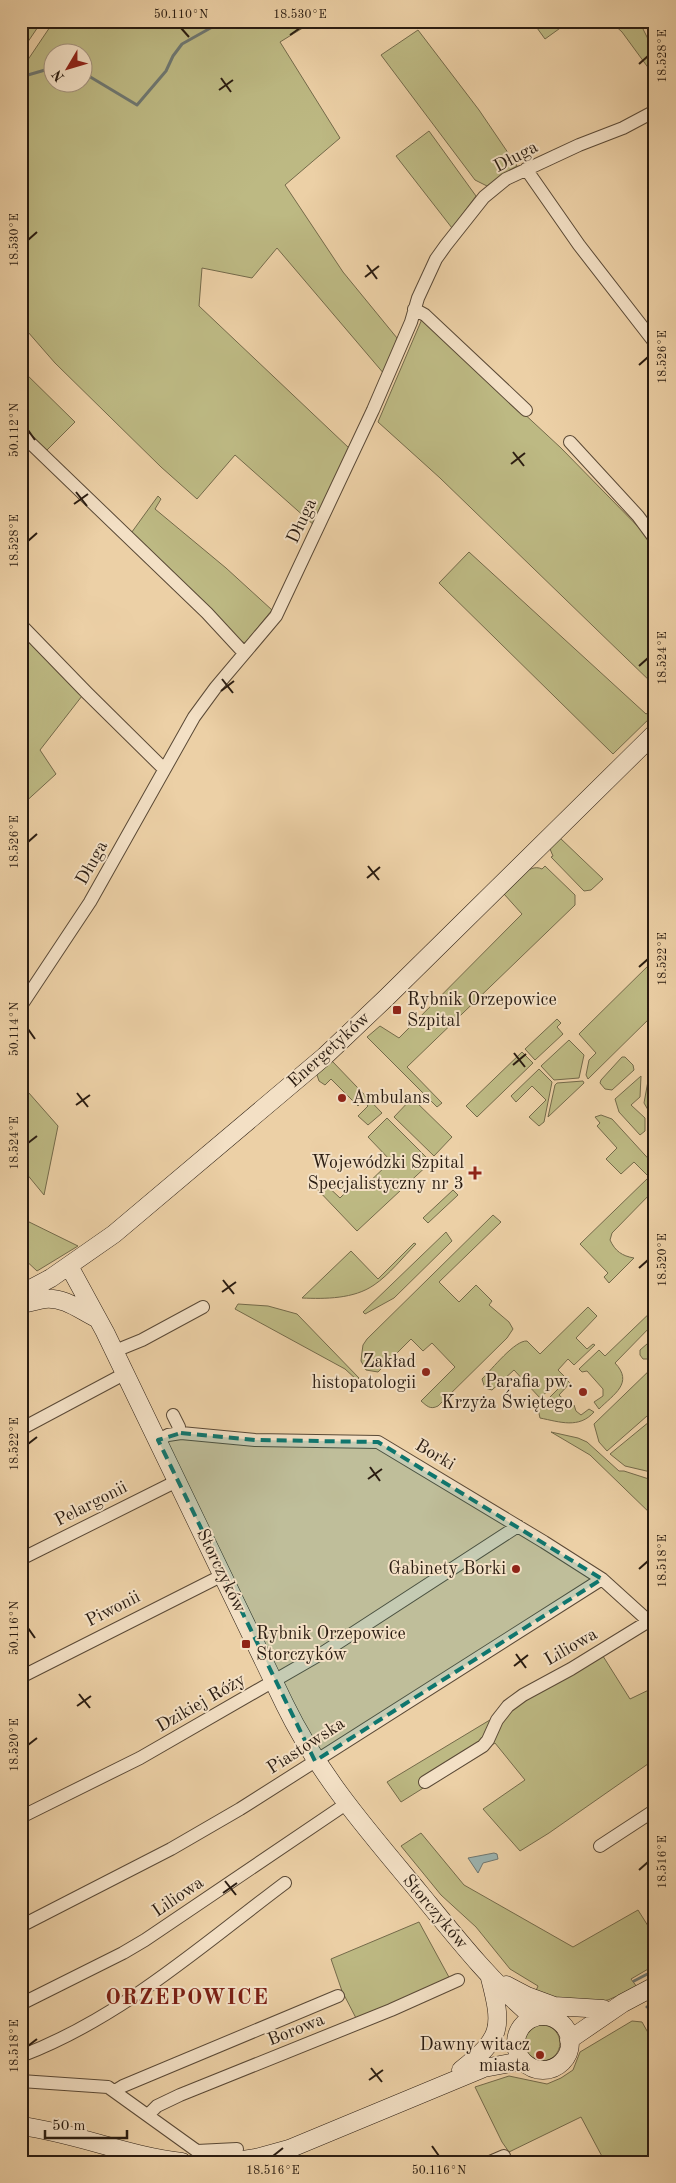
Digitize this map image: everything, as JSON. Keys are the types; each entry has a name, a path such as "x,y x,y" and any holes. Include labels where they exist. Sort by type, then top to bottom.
{"street":[{"name":"Długa","path":"21,1006 90,902 194,717 244,653 276,616 369,419 436,259 465,220 492,190 526,169 623,128 655,111"},
{"path":"526,169 584,252 655,343"},
{"path":"414,309 425,314 526,410"},
{"path":"21,434 207,613 244,653"},
{"path":"570,442 638,516 655,538"},
{"path":"21,625 86,693 164,769"},
{"name":"Energetyków","path":"21,1294 43,1284 122,1227 328,1053 655,733"},
{"name":"Storczyków","path":"69,1266 126,1373 273,1681 315,1761 346,1804 490,1978 523,2030"},
{"path":"21,1304 45,1299 58,1300 71,1304 98,1319"},
{"path":"115,1351 142,1340 203,1307"},
{"path":"21,1429 126,1373"},
{"path":"173,1414 179,1427 177,1433"},
{"name":"Borki","path":"158,1440 177,1433 255,1440 378,1442 518,1526 602,1580 652,1624"},
{"name":"Pelargonii","path":"21,1558 177,1481"},
{"name":"Dzikiej Róży","path":"21,1817 140,1758 273,1681 370,1623 518,1526"},
{"name":"Piwonii","path":"21,1677 222,1575"},
{"name":"Piastowska","path":"21,1926 171,1849 240,1809 602,1580"},
{"name":"Liliowa","path":"425,1782 483,1746 488,1740 497,1720 508,1706 652,1624"},
{"name":"Liliowa","path":"21,2004 145,1940 346,1804"},
{"path":"600,1846 655,1810"},
{"path":"21,2056 50,2044 126,2002 199,1950 285,1883"},
{"path":"490,1978 527,1996 554,2006 603,2009"},
{"path":"439,2088 481,2055 492,2039 497,2026 498,2009 490,1978"},
{"name":"Borowa","path":"148,2115 157,2106 180,2095 392,2010 458,1980"},
{"path":"569,2040 623,2003 655,1986"},
{"name":"Borowa","path":"115,2091 338,1996"},
{"path":"561,2024 623,2003"},
{"path":"484,2068 523,2030 549,2017 561,2024 567,2031 569,2040 566,2056 556,2067 540,2070 530,2068 518,2055 523,2030"},
{"path":"21,2082 100,2085 115,2091 197,2151 256,2158 291,2156 484,2068 522,2061"},
{"path":"21,2126 59,2132 144,2156 182,2162"},
{"path":"490,2162 504,2156"}],"highlighted area":[{"path":"181,1433 255,1440 378,1442 602,1579 315,1761 158,1440"}],"shaded area":[{"path":"30,21 42,21 21,52 21,34"},
{"path":"54,21 303,21 306,26 280,42 340,138 285,185 343,272 397,338 385,375 277,248 252,278 202,268 199,306 349,448 315,526 235,455 197,499 161,467 55,363 21,324 21,70"},
{"path":"532,21 570,21 545,39"},
{"path":"610,21 639,21 655,53 655,77 622,32"},
{"path":"418,30 479,110 517,166 487,186 475,180 381,55"},
{"path":"429,131 476,196 452,228 396,156"},
{"path":"422,319 561,448 655,544 655,686 440,478 378,422"},
{"path":"21,369 75,422 45,452 21,430"},
{"path":"158,496 161,499 155,509 226,568 272,610 245,643 240,641 129,536"},
{"path":"469,552 646,714 655,708 655,713 613,754 439,583"},
{"path":"21,631 82,696 40,750 56,774 21,806 21,779 24,776 21,771"},
{"path":"559,837 603,879 591,890 584,891 551,857 553,856 550,849"},
{"path":"545,866 575,895 575,905 407,1067 442,1103 437,1107 367,1037 380,1026 399,1038 522,914 504,894 526,871 537,868 542,869"},
{"path":"655,959 655,1013 588,1079 586,1075 589,1060 596,1053 579,1034"},
{"path":"557,1019 561,1023 557,1027 563,1034 535,1060 525,1049"},
{"path":"569,1040 584,1055 579,1078 554,1080 541,1066"},
{"path":"522,1052 533,1063 477,1117 466,1106"},
{"path":"622,1057 625,1057 633,1065 634,1070 612,1090 605,1089 600,1083 601,1080"},
{"path":"332,1061 382,1113 368,1125 358,1116 368,1106 363,1101 358,1106 331,1079 325,1085 319,1081 317,1075"},
{"path":"539,1069 552,1082 544,1122 539,1126 529,1117 546,1100 532,1086 516,1102 511,1096"},
{"path":"641,1076 640,1097 631,1105 645,1118 645,1131 640,1135 619,1112 615,1099"},
{"path":"583,1081 584,1083 548,1117 555,1085 557,1083"},
{"path":"648,1081 655,1089 655,1122 644,1103"},
{"path":"21,1084 58,1126 44,1195 21,1167"},
{"path":"412,1098 452,1137 434,1156 394,1117"},
{"path":"601,1115 612,1119 655,1166 655,1189 612,1233 610,1240 614,1247 622,1254 634,1258 609,1283 604,1277 608,1273 580,1244 649,1177 634,1162 621,1174 606,1159 617,1148 597,1126 600,1123 595,1117"},
{"path":"387,1118 431,1162 357,1231 316,1188 323,1182 340,1198 354,1184 361,1190 391,1161 368,1137"},
{"path":"655,1122 655,1150 648,1144"},
{"path":"453,1190 458,1195 428,1223 423,1218"},
{"path":"493,1215 501,1222 439,1282 459,1302 476,1285 492,1301 489,1305 509,1322 513,1329 507,1338 438,1406 429,1407 421,1401 455,1367 432,1343 423,1351 411,1339 378,1372 366,1370 361,1361 363,1345"},
{"path":"21,1218 78,1246 37,1271 21,1256"},
{"path":"446,1232 452,1241 394,1298 365,1314 363,1312"},
{"path":"414,1243 416,1244 380,1281 366,1290 348,1296 302,1298 351,1251 378,1279"},
{"path":"238,1304 268,1306 297,1314 359,1378 357,1380 345,1369 235,1309"},
{"path":"588,1307 597,1316 576,1338 587,1349 593,1344 595,1345 574,1365 568,1359 558,1370 564,1376 540,1398 514,1370 492,1390 485,1388 482,1379 516,1345 527,1341 540,1354"},
{"path":"655,1308 655,1322 615,1363 623,1377 620,1388 599,1409 594,1402 603,1396 603,1389 587,1371 582,1372 579,1369 599,1350 605,1356"},
{"path":"655,1337 655,1354 650,1359 643,1359 640,1355 640,1350"},
{"path":"655,1365 655,1409 607,1451 599,1442 594,1424"},
{"path":"567,1380 570,1383 559,1395 571,1406 574,1405 576,1411 581,1415 589,1409 594,1412 582,1421 569,1423 540,1418 538,1409"},
{"path":"655,1417 655,1473 625,1466 610,1454"},
{"path":"551,1432 587,1442 619,1471 655,1481 655,1518 590,1455"},
{"path":"601,1653 630,1699 655,1687 655,1759 520,1851 483,1809 525,1780 495,1743 401,1802 387,1782"},
{"path":"421,1833 464,1885 573,1947 638,1910 655,1937 655,1965 631,1979 637,1987 608,2000 584,2003 535,1993 538,1986 510,1969 476,1927 441,1895 401,1846"},
{"path":"419,1922 450,1979 357,2020 342,1991 331,1959"},
{"path":"632,2021 642,2022 655,2045 655,2162 605,2162 581,2117 509,2152 502,2142 475,2087 509,2076 547,2084 573,2070 580,2052"},
{"path":"542,2025 549,2026 555,2030 559,2036 559,2050 555,2056 549,2060 542,2061 535,2060 529,2056 525,2050 524,2043 525,2036 529,2030 535,2026"}],"water":[{"path":"497,1854 498,1859 483,1863 478,1873 468,1858"}],"waterway":[{"path":"92,78 137,105 166,71 173,56 182,44 223,21"},
{"path":"21,77 42,71"},
{"path":"634,1981 655,1970"},
{"path":"647,2007 655,2002"}],"place":[{"name":"Rybnik Orzepowice Szpital","path":"397,1010"},
{"name":"Ambulans","path":"342,1098"},
{"name":"Wojewódzki Szpital Specjalistyczny nr 3","path":"475,1173"},
{"name":"Zakład histopatologii","path":"426,1372"},
{"name":"Parafia pw. Krzyża Świętego","path":"583,1392"},
{"name":"Gabinety Borki","path":"516,1569"},
{"name":"Rybnik Orzepowice Storczyków","path":"246,1644"},
{"name":"Dawny witacz miasta","path":"540,2055"}],"district":[{"name":"ORZEPOWICE","path":"187,1998"}]}
